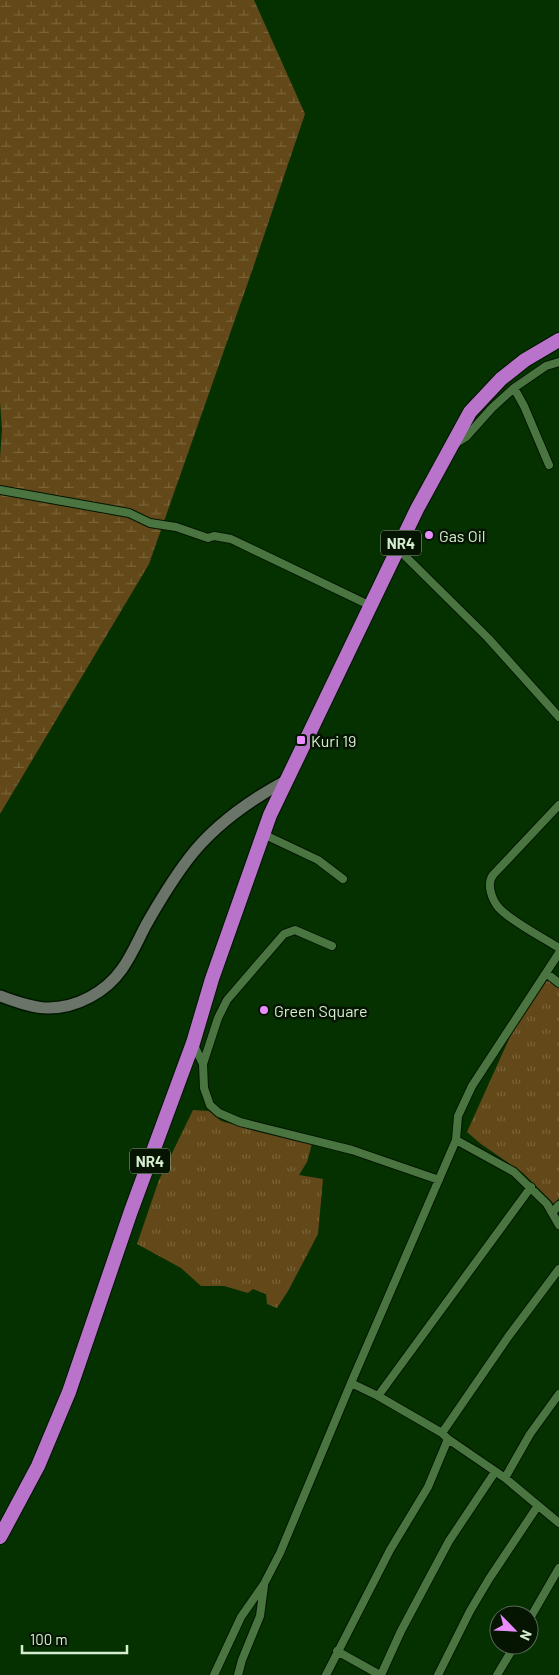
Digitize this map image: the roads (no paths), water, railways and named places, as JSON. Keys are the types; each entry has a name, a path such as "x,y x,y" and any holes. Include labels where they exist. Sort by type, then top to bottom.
{"highway":[{"name":"NR4","path":"0,1537 38,1466 69,1392 130,1211 194,1044 212,979 263,834 286,780 398,548 470,412 500,379 525,360 559,340"}],"main road":[{"path":"0,996 31,1006 46,1008 62,1007 79,1002 99,992 122,969 163,896 201,844 213,831 258,795 286,780"}],"street":[{"path":"450,447 466,436 514,388 546,366 559,362"},
{"path":"514,388 524,406 548,465"},
{"path":"0,490 128,513 150,523 176,527 208,538 214,536 231,539 370,606"},
{"path":"398,548 488,638 559,717"},
{"path":"559,805 493,875 489,884 498,907 559,948"},
{"path":"263,834 318,860 343,879"},
{"path":"332,946 295,930 284,934 227,1000 218,1018 203,1064 204,1088 210,1105 229,1119 352,1150 439,1180"},
{"path":"214,1675 241,1617 264,1584 280,1553 456,1140 458,1116 472,1086 559,953"},
{"path":"546,973 559,983"},
{"path":"194,1044 203,1064"},
{"path":"456,1140 514,1172 546,1204 559,1225"},
{"path":"378,1396 531,1187"},
{"path":"552,1213 559,1205"},
{"path":"326,1675 390,1550 428,1487 445,1436 508,1337 559,1269"},
{"path":"351,1383 378,1396 445,1436 505,1478 559,1523"},
{"path":"505,1478 530,1434 559,1394"},
{"path":"338,1650 380,1675 449,1541 495,1472"},
{"path":"438,1675 470,1611 489,1579 538,1507"},
{"path":"538,1605 559,1568"},
{"path":"238,1675 260,1616 264,1584"},
{"path":"497,1675 509,1655"}],"place":[{"name":"Gas Oil","path":"429,535"},
{"name":"Kuri 19","path":"301,740"},
{"name":"Green Square","path":"264,1010"}]}
